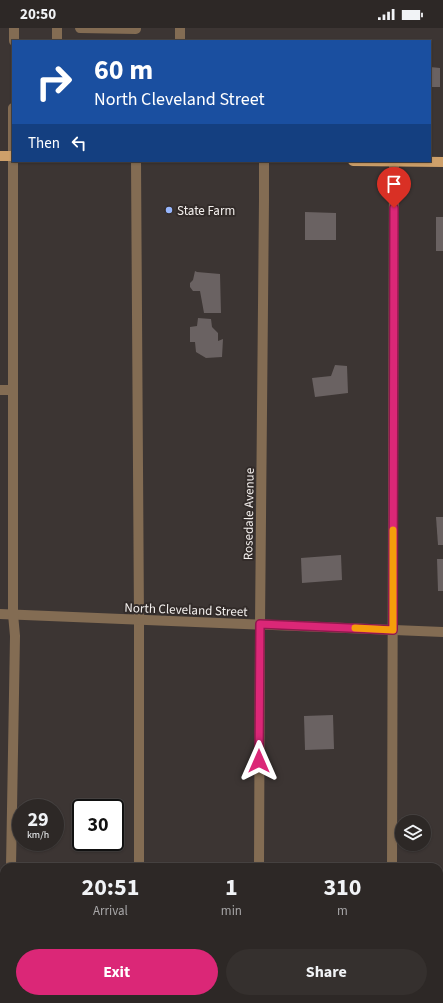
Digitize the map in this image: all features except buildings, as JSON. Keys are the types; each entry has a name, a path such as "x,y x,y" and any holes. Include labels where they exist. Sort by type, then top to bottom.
{"main road":[{"path":"0,156 12,156"},
{"path":"394,162 443,162"}],"street":[{"path":"14,28 14,40"},
{"path":"56,28 56,40"},
{"path":"80,28 136,29"},
{"path":"180,28 180,40"},
{"path":"11,863 15,636 13,614 13,162"},
{"path":"136,162 139,863"},
{"name":"Rosedale Avenue","path":"259,863 264,162"},
{"path":"392,863 394,162"},
{"path":"0,390 13,390"},
{"name":"North Cleveland Street","path":"0,614 443,632"}],"slow traffic":[{"path":"355,628 393,630 393,530"}],"place":[{"name":"State Farm","path":"169,210"}],"route":[{"path":"259,761 260,624 393,630 394,208"}]}
